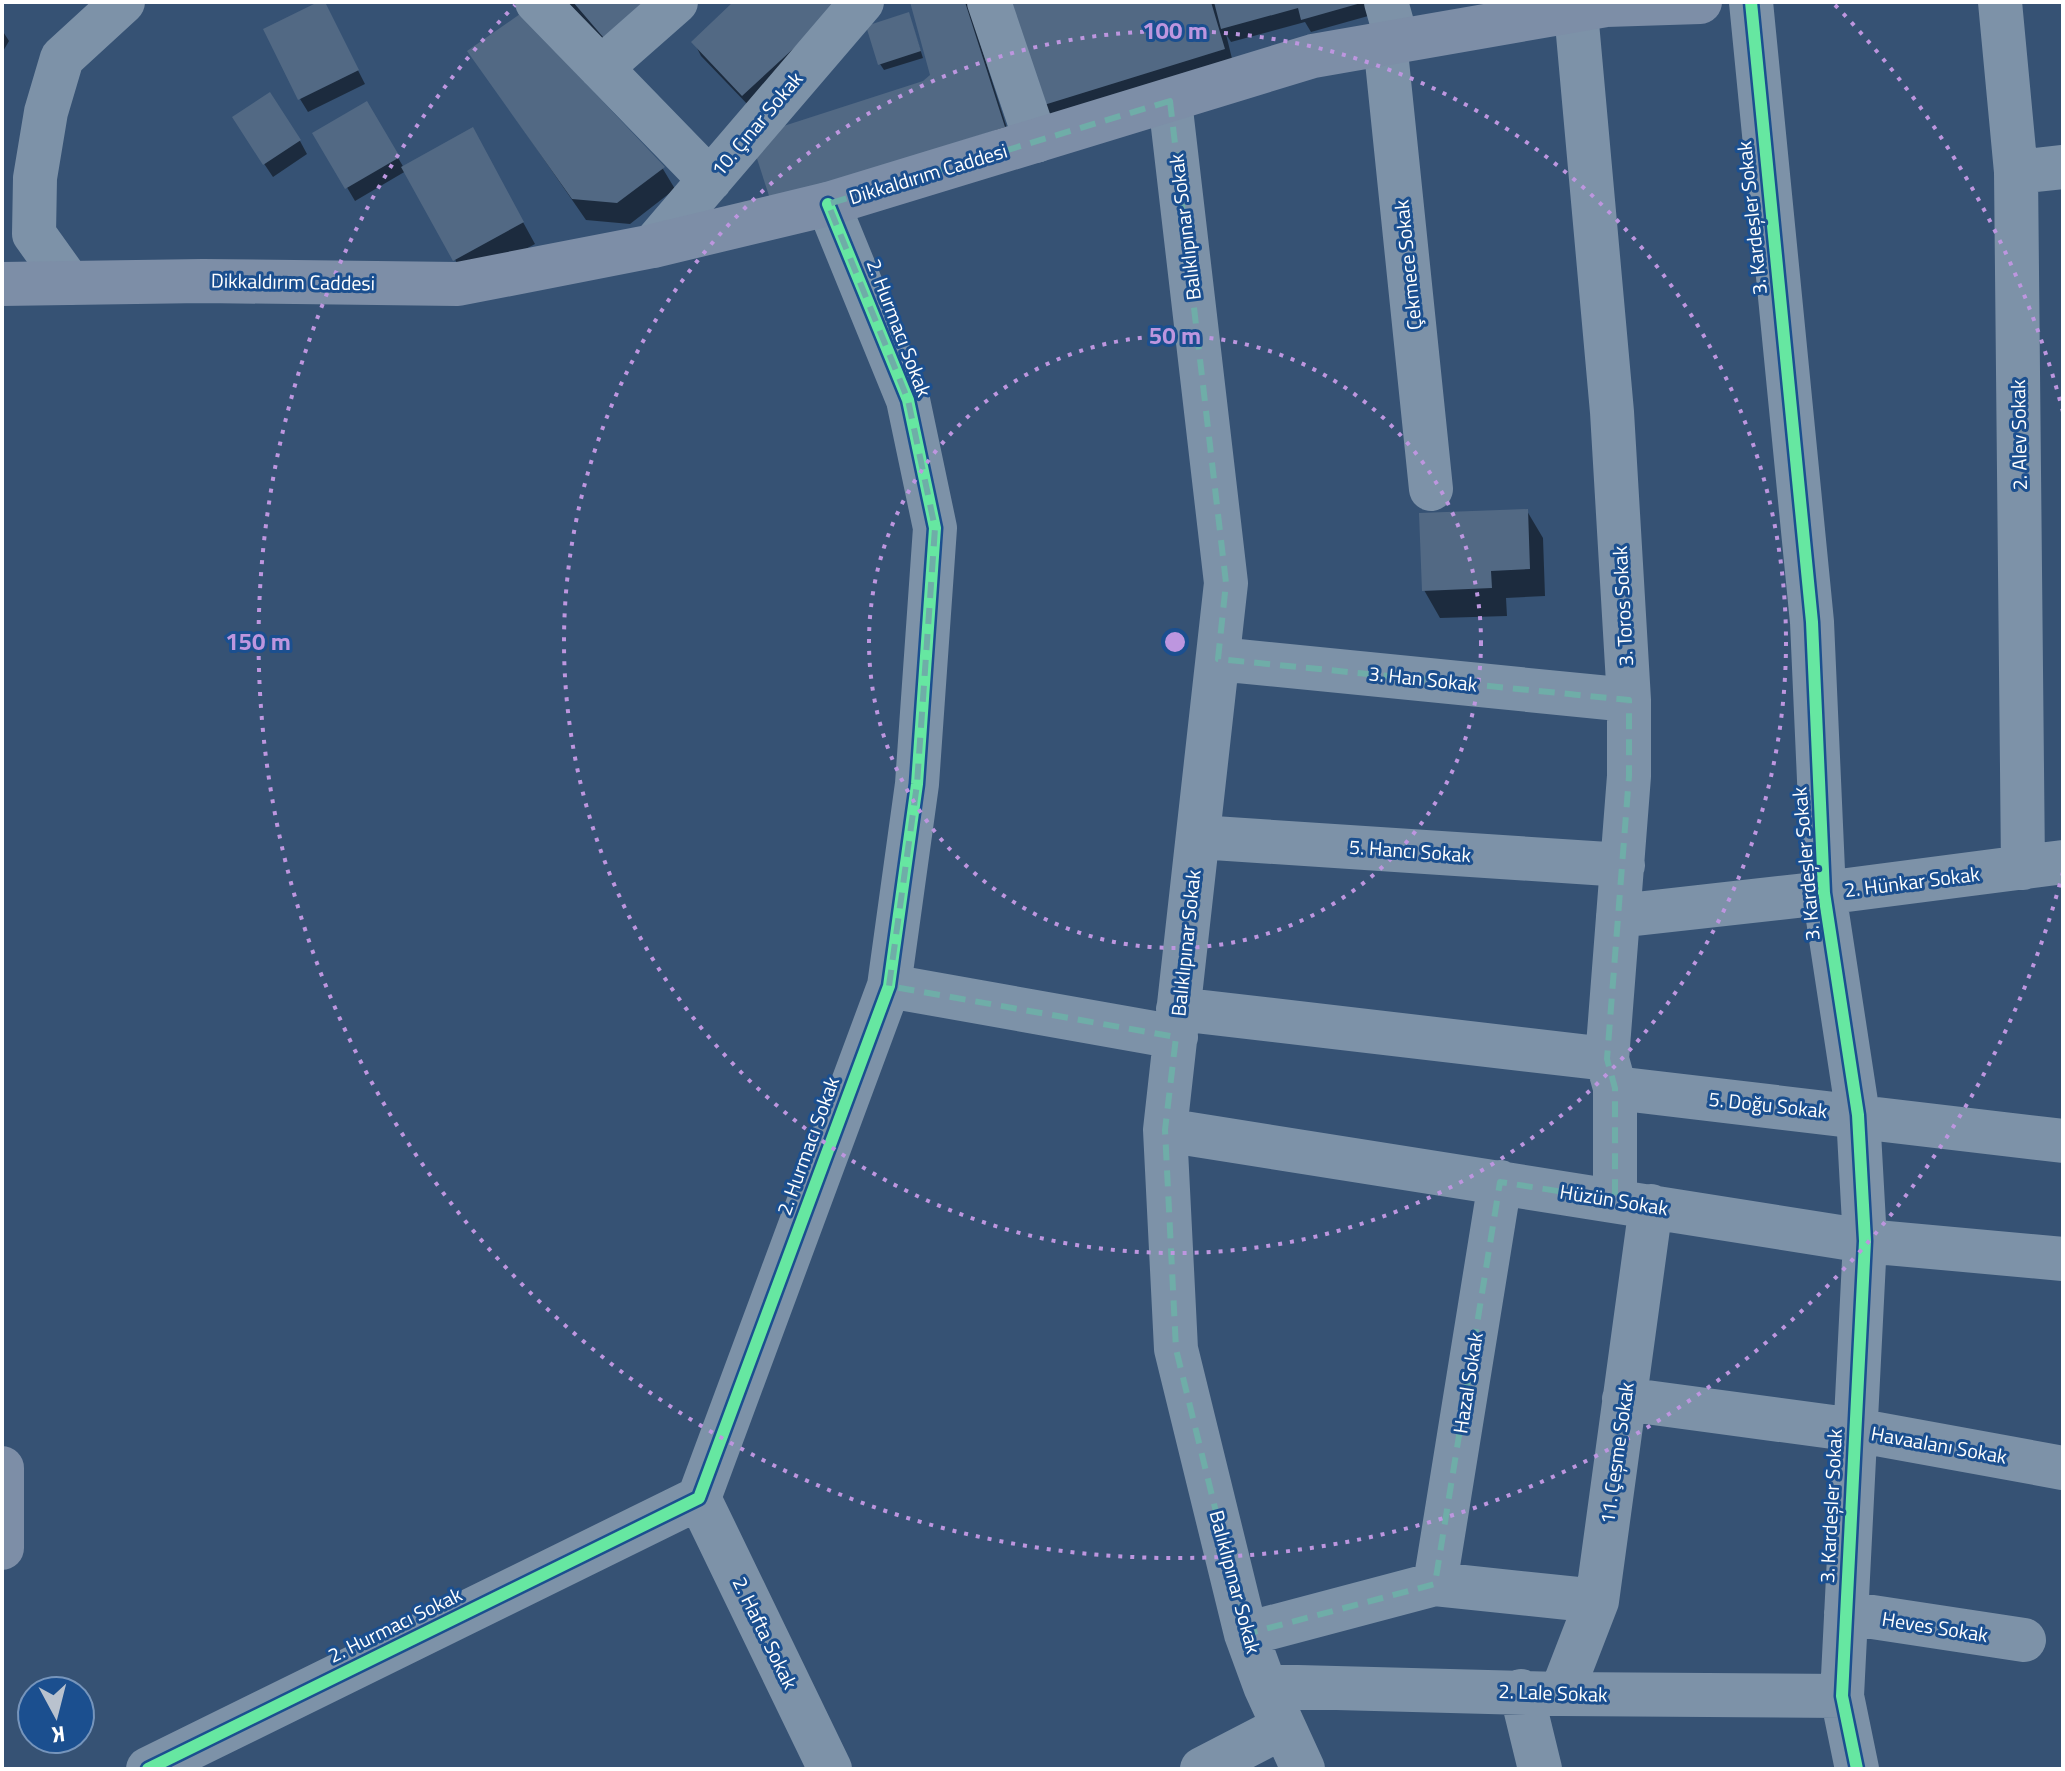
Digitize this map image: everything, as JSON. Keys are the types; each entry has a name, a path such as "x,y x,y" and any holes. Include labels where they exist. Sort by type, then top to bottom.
{"main road":[{"name":"Dikkaldırım Caddesi","path":"2,284 203,281 458,284 653,246 828,204 1170,101 1313,56 1389,28 1596,6 1700,2"},
{"path":"2,1468 2,1548"}],"street":[{"path":"69,283 34,234 35,178 46,112 62,58 123,2"},
{"path":"537,2 710,180"},
{"path":"601,68 676,2"},
{"name":"10. Çınar Sokak","path":"653,246 862,2"},
{"path":"989,2 1036,141"},
{"name":"3. Kardeşler Sokak","path":"1751,2 1812,622 1824,893 1858,1115 1865,1241 1842,1696 1857,1769"},
{"name":"2. Alev Sokak","path":"2000,2 2016,172 2043,865"},
{"name":"3. Toros Sokak","path":"1596,6 1612,412 1629,700 1629,776 1618,916 1611,1073 1633,1203"},
{"name":"Çekmece Sokak","path":"1389,28 1431,489"},
{"name":"Balıklıpınar Sokak","path":"1170,101 1226,583 1165,1130 1176,1349 1246,1634 1265,1686 1303,1769"},
{"path":"2016,172 2063,167"},
{"name":"2. Hurmacı Sokak","path":"173,1764 699,1498 889,986 917,784 935,528 908,400 828,204"},
{"name":"3. Han Sokak","path":"1218,659 1629,700"},
{"name":"5. Hancı Sokak","path":"1198,837 1623,865"},
{"name":"2. Hünkar Sokak","path":"1618,916 2043,865"},
{"name":"5. Doğu Sokak","path":"889,986 1611,1073 1858,1115 2063,1141"},
{"name":"Hüzün Sokak","path":"1165,1130 1865,1241 2063,1259"},
{"name":"Hazal Sokak","path":"1435,1584 1500,1182"},
{"name":"11. Çeşme Sokak","path":"1541,1693 1597,1601 1624,1399 1633,1203"},
{"name":"Havaalanı Sokak","path":"1624,1399 1855,1430 2063,1468"},
{"name":"2. Hafta Sokak","path":"699,1498 830,1769"},
{"path":"1246,1634 1435,1584 1597,1601"},
{"name":"Heves Sokak","path":"1846,1613 2024,1640"},
{"name":"2. Lale Sokak","path":"1265,1686 1842,1696"},
{"path":"1540,1769 1541,1693"},
{"path":"1202,1769 1283,1727"}],"highlighted area":[{"path":"1170,101 1226,583 1218,659 1629,700 1629,776 1607,1059 1615,1088 1615,1200 1500,1182 1435,1584 1246,1634 1176,1349 1165,1130 1176,1037 889,986 917,784 935,528 908,400 828,204"}],"building":[{"path":"318,2 325,2 359,70 298,100 263,29"},
{"path":"573,2 658,2 609,44"},
{"path":"733,2 844,2 742,96 691,42"},
{"path":"910,2 965,2 1005,127 771,202 750,137 923,81 930,75"},
{"path":"999,2 1211,2 1225,49 1031,109"},
{"path":"1214,2 1361,3 1301,20 1298,8 1221,29"},
{"path":"909,12 921,51 878,65 866,26"},
{"path":"520,14 665,167 617,203 572,199 467,51"},
{"path":"270,92 301,140 263,165 232,117"},
{"path":"367,101 400,157 345,189 312,133"},
{"path":"473,127 524,222 453,261 401,167"},
{"path":"1528,509 1530,569 1491,571 1492,588 1422,591 1419,513"}],"cycle path":[{"path":"1751,2 1812,622 1824,893 1858,1115 1865,1241 1842,1696 1857,1769"},
{"path":"148,1769 699,1498 889,986 917,784 935,528 908,400 828,204"}]}
